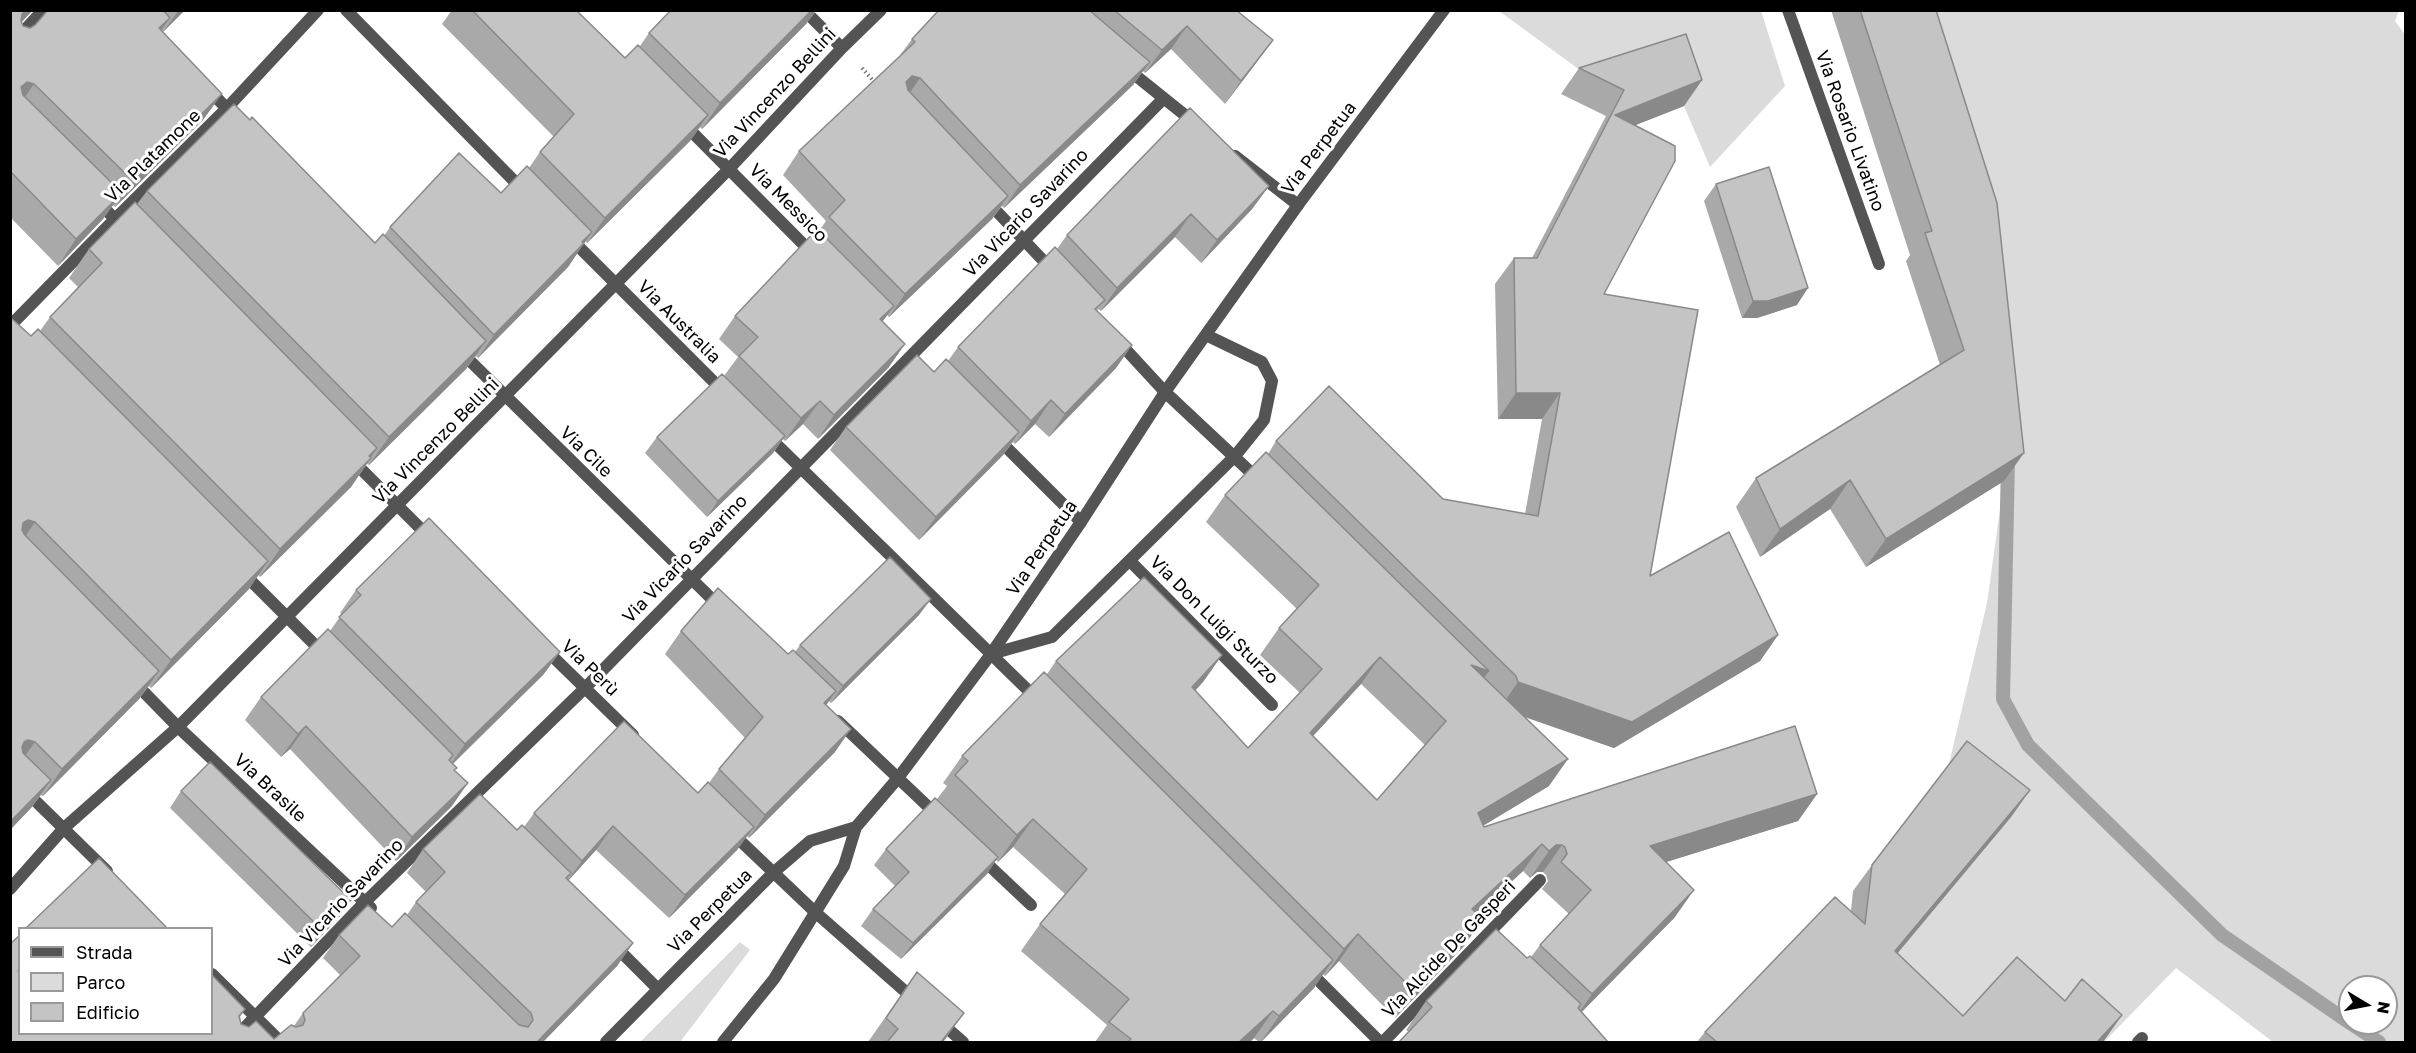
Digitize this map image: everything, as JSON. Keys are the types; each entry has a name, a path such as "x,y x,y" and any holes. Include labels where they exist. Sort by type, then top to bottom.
{"street":[{"path":"10,46 43,10"},
{"name":"Via Platamone","path":"10,326 227,108 318,10"},
{"path":"346,10 534,201"},
{"path":"804,10 842,48"},
{"name":"Via Vincenzo Bellini","path":"10,889 64,828 178,727 397,506 729,169 842,48 881,10"},
{"name":"Via Perpetua","path":"606,1042 773,873 810,841 856,827 898,778 992,654 1165,392 1298,205 1444,10"},
{"name":"Via Rosario Livatino","path":"1788,10 1879,264"},
{"path":"1119,62 1208,134"},
{"path":"195,76 252,134"},
{"name":"Via Vicario Savarino","path":"231,1042 365,902 468,799 585,688 1163,99"},
{"name":"Via Messico","path":"679,119 821,261"},
{"path":"1226,148 1298,205"},
{"path":"977,191 1064,283"},
{"path":"91,195 140,244"},
{"name":"Via Australia","path":"558,226 733,401"},
{"path":"1111,333 1165,392 1268,489"},
{"path":"992,654 1052,638 1235,456 1264,420 1272,381 1262,362 1206,335"},
{"name":"Via Cile","path":"456,346 504,397 733,620"},
{"path":"758,426 1051,713"},
{"path":"989,429 1081,522"},
{"path":"339,447 440,547"},
{"name":"Via Don Luigi Sturzo","path":"1130,561 1272,705"},
{"path":"237,566 336,667"},
{"name":"Via Perù","path":"533,638 642,744"},
{"name":"Via Brasile","path":"122,670 178,727 382,919"},
{"path":"828,711 948,825"},
{"path":"10,776 115,878"},
{"path":"724,825 815,912 963,1042"},
{"path":"723,1042 774,979 844,867 856,827"},
{"path":"972,849 1031,905"},
{"name":"Via Alcide De Gasperi","path":"1381,1042 1483,948 1540,880"},
{"path":"609,940 658,989"},
{"path":"1296,958 1381,1042"},
{"path":"213,975 280,1042"}],"path":[{"path":"842,48 882,90"}],"green space":[{"path":"1499,11 1761,11 1785,86 1710,167 1684,106 1668,60 1584,73"},
{"path":"1907,11 2399,11 2395,21 2406,36 2405,1042 2273,1042 2176,968 2104,1042 1944,1042 1895,955 1948,768 1987,603 2004,481"},
{"path":"740,942 750,950 680,1042 640,1042"}],"building":[{"path":"10,10 26,10 22,14 21,21 23,26 30,28 48,10 163,10 170,18 159,28 222,94 133,181 34,84 27,82 21,87 23,95 122,193 76,239 10,171"},
{"path":"472,10 576,10 625,58 638,45 708,115 605,218 540,152 574,114"},
{"path":"671,10 812,10 720,103 649,33"},
{"path":"939,10 1089,10 1150,62 1020,185 920,78 912,76 906,82 908,90 1008,196 905,294 829,217 845,200 799,151 915,42 912,39"},
{"path":"1114,10 1236,10 1273,40 1241,81 1187,26 1162,50"},
{"path":"1860,10 1936,10 1997,203 2024,453 1886,539 1850,480 1780,529 1756,478 1964,350 1925,233 1932,231"},
{"path":"1686,34 1702,80 1615,115 1675,146 1675,161 1604,294 1698,310 1650,576 1729,532 1778,635 1632,722 1518,682 1516,676 1276,441 1329,386 1443,499 1538,516 1560,393 1516,393 1514,258 1537,258 1624,90 1579,68"},
{"path":"234,104 250,120 252,117 375,243 383,234 486,341 389,437 147,191"},
{"path":"1190,108 1269,186 1217,240 1191,214 1117,288 1067,235"},
{"path":"459,153 501,193 527,166 592,232 494,335 390,227"},
{"path":"1769,167 1808,288 1768,301 1753,301 1716,184"},
{"path":"135,202 377,448 369,456 371,458 280,549 50,317 102,263 89,249"},
{"path":"817,229 894,306 880,319 905,344 834,415 820,401 801,418 739,356 758,337 735,316"},
{"path":"1055,247 1105,300 1095,309 1132,345 1065,414 1051,400 1031,421 958,347"},
{"path":"10,317 31,336 38,329 268,561 171,660 35,522 28,520 23,523 24,534 159,671 62,769 35,742 28,740 24,742 23,753 51,780 10,822"},
{"path":"917,355 934,372 946,359 1019,432 936,517 846,427"},
{"path":"722,374 785,436 718,501 657,437"},
{"path":"1266,452 1489,671 1471,665 1568,759 1478,813 1484,827 1795,726 1817,794 1650,846 1694,890 1592,994 1540,945 1591,890 1561,862 1567,854 1565,847 1556,845 1549,851 1542,844 1472,909 1483,919 1414,991 1358,934 1344,949 1056,661 1144,577 1222,655 1192,687 1248,748 1322,669 1279,628 1319,585 1225,495","holes":["1380,657 1446,721 1377,800 1310,733"]},
{"path":"429,518 560,652 465,744 339,617 361,595 356,590"},
{"path":"890,557 931,599 843,686 800,645"},
{"path":"718,588 788,654 793,650 836,691 824,703 851,729 765,815 719,769 763,717 681,631"},
{"path":"328,629 453,755 449,760 457,768 454,770 468,783 412,837 306,726 298,734 261,697"},
{"path":"1044,672 1333,960 1279,1016 1273,1011 1239,1042 1128,1042 1131,1039 1109,1022 1129,999 1040,924 1087,869 1033,819 1017,835 955,775 968,761 962,756"},
{"path":"624,721 698,793 708,782 754,827 685,895 613,826 582,861 534,813"},
{"path":"1967,741 2030,790 1895,951 1963,1016 2017,957 2065,1001 2082,979 2122,1015 2097,1042 1717,1042 1705,1032 1835,897 1865,924 1872,865"},
{"path":"210,762 351,900 322,930 181,791"},
{"path":"480,794 517,830 522,825 571,873 566,878 633,943 537,1042 10,1042 10,944 18,937 18,1035 213,1035 213,976 245,1009 239,1016 241,1024 249,1027 256,1021 274,1039 291,1025 296,1027 303,1025 305,1020 303,1013 360,956 339,935 368,905 392,927 405,913 519,1025 528,1027 533,1020 531,1013 416,902 445,872 423,849"},
{"path":"935,798 998,857 913,943 873,909 909,872 886,849"},
{"path":"99,858 166,927 27,927"},
{"path":"1496,929 1527,958 1530,956 1581,1004 1578,1008 1608,1042 1399,1042 1432,1007 1426,1001"},
{"path":"917,972 964,1013 941,1042 887,1042 898,1029 886,1018"}],"waterway":[{"path":"2008,460 2003,699 2028,745 2222,935 2338,1015"},
{"path":"2368,1035 2379,1042"}]}
